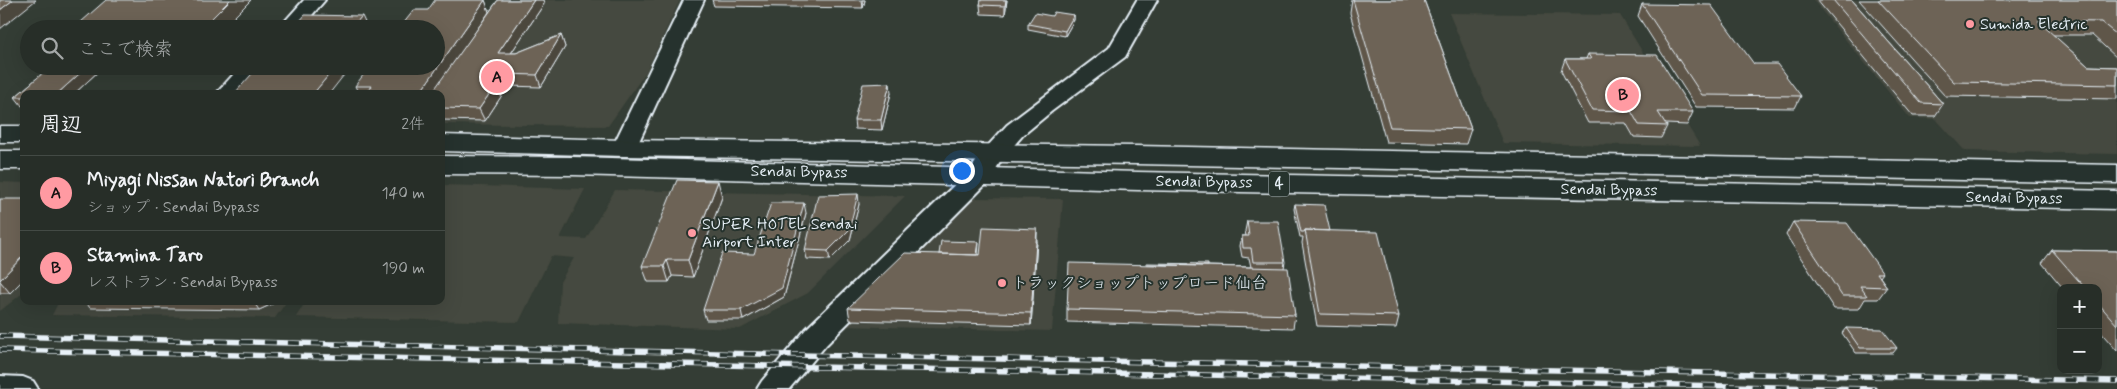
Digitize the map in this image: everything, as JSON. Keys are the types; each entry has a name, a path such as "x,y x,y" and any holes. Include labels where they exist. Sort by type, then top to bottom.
{"highway":[{"path":"0,134 20,134"},
{"name":"Sendai Bypass","path":"445,143 624,148 986,165 2117,200"},
{"name":"Sendai Bypass","path":"445,165 986,165 1136,155 2117,174"},
{"path":"0,160 20,160"}],"street":[{"path":"296,20 315,0"},
{"path":"624,148 694,0"},
{"path":"772,389 816,337 986,165 1015,130 1117,52 1147,0"},
{"path":"232,90 245,75"},
{"path":"0,388 23,389"}],"shaded area":[{"path":"505,0 680,0 646,72 608,126 445,124 444,90"},
{"path":"1813,0 2117,0 2117,154 1965,151 1936,119 1910,118"},
{"path":"1449,13 1620,15 1700,146 1503,143"},
{"path":"0,182 20,183 20,295 0,311"},
{"path":"445,185 585,189 560,238 586,239 615,190 905,196 808,293 740,329 558,323 560,282 574,258 551,256 519,322 296,317 304,305 445,305"},
{"path":"967,198 1063,199 1052,331 840,326"},
{"path":"57,305 284,305 275,318 52,315"}],"building":[{"path":"0,0 13,0 0,10"},
{"path":"106,0 230,0 210,20 83,20"},
{"path":"435,0 485,0 445,57 445,20 406,20 414,10 428,10"},
{"path":"498,0 534,0 498,53 516,53 561,35 537,75 503,74 479,109 445,108 445,90 434,90"},
{"path":"981,0 1006,0 1005,6 980,5"},
{"path":"1353,0 1424,0 1471,129 1390,127"},
{"path":"1833,0 1852,0 1943,104 1921,103"},
{"path":"1878,0 2117,0 2117,35 2101,22 2038,21 2088,66 2117,67 2117,85 1954,82"},
{"path":"1642,4 1711,5 1754,64 1777,64 1801,96 1702,95"},
{"path":"1054,12 1074,15 1065,31 1028,24 1035,13 1052,16"},
{"path":"305,15 362,16 358,20 301,20"},
{"path":"1588,54 1657,55 1693,112 1658,112 1667,126 1639,125 1631,111 1592,110 1565,59 1591,59"},
{"path":"41,75 78,75 61,90 23,90"},
{"path":"251,75 329,75 316,90 238,90"},
{"path":"363,75 432,75 422,90 369,90 372,86 355,86"},
{"path":"890,83 881,120 854,120 863,84"},
{"path":"677,180 718,181 688,260 667,260 664,266 642,266"},
{"path":"858,194 849,230 828,251 805,250 818,195"},
{"path":"0,199 20,199 20,259 0,280"},
{"path":"771,203 804,203 782,288 741,310 703,310 722,253 754,254"},
{"path":"1295,204 1324,205 1330,231 1305,230 1301,232"},
{"path":"1247,221 1278,221 1285,262 1253,262 1251,248 1243,248 1242,236 1249,236"},
{"path":"1793,222 1847,223 1883,273 1877,273 1887,287 1860,286 1867,296 1842,296"},
{"path":"983,227 1037,229 1031,313 848,308 905,253 980,255"},
{"path":"1305,230 1378,232 1399,316 1320,314"},
{"path":"941,241 979,242 977,255 939,254"},
{"path":"2052,250 2117,251 2117,325 2102,308 2102,284 2082,284"},
{"path":"1069,263 1288,268 1295,315 1067,309"},
{"path":"1146,264 1208,264 1208,266"},
{"path":"1846,328 1882,329 1897,348 1860,348"}],"railway":[{"path":"0,336 799,355 2117,381"},
{"path":"0,350 1874,389"}],"place":[{"name":"Sumida Electric","path":"1970,24"},
{"name":"Miyagi Nissan Natori Branch","path":"497,77"},
{"name":"Stamina Taro","path":"1623,95"},
{"name":"SUPER HOTEL Sendai Airport Inter","path":"692,233"},
{"name":"トラックショップトップロード仙台","path":"1002,283"}]}
